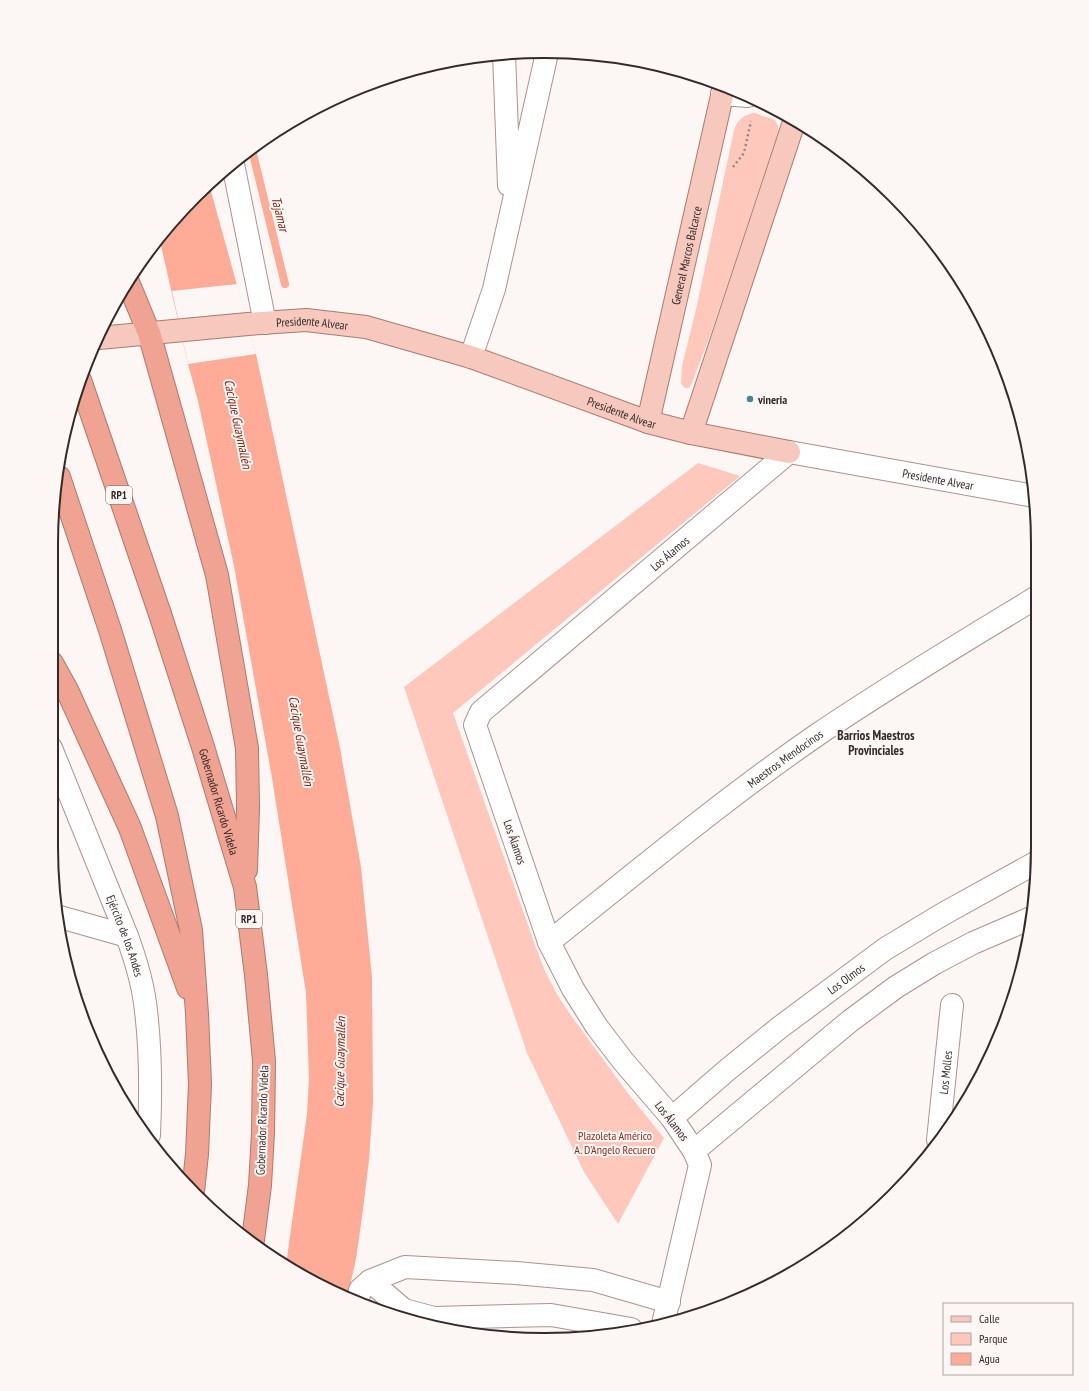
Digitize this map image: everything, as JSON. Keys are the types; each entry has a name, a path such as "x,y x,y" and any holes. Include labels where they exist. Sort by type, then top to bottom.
{"highway":[{"path":"131,289 149,333 217,575 247,748 248,807 245,887"},
{"name":"Gobernador Ricardo Videla","path":"83,390 159,611 203,747 245,887 256,975 264,1061 263,1133 260,1185 254,1236"},
{"path":"62,485 110,630 167,816 191,930 200,1084 197,1154 194,1184"},
{"path":"58,674 67,690 130,828 197,1014"},
{"path":"190,1179 197,1154"}],"main road":[{"name":"General Marcos Balcarce","path":"648,422 723,92"},
{"path":"691,433 793,126"},
{"name":"Presidente Alvear","path":"104,337 257,323 306,320 366,327 471,357 648,422 691,433 789,452"}],"street":[{"path":"471,357 494,289 546,58"},
{"path":"504,60 510,216"},
{"path":"729,94 750,106"},
{"path":"234,171 257,323"},
{"name":"Presidente Alvear","path":"789,452 1028,495"},
{"name":"Los Álamos","path":"665,1317 700,1165 694,1151 672,1118 623,1061 597,1027 573,989 550,942 475,725 481,712 789,452"},
{"name":"Maestros Mendocinos","path":"550,942 737,793 804,744 892,686 1031,601"},
{"name":"Ejército de los Andes","path":"58,765 138,966 145,1003 150,1052 149,1130"},
{"name":"Los Olmos","path":"672,1118 726,1071 779,1028 885,949 943,914 1030,865"},
{"path":"63,918 127,936"},
{"path":"694,1151 826,1041 896,988 934,963 973,943 1025,920"},
{"name":"Los Molles","path":"939,1131 952,1004"},
{"path":"359,1296 360,1290 370,1281 405,1267 516,1273 593,1280 668,1302"},
{"path":"370,1281 404,1310 434,1318 551,1315 620,1327"}],"path":[{"path":"730,171 744,153 750,106"}],"green space":[{"path":"755,113 775,120 778,126 778,132 712,330 692,383 689,388 685,388 681,384 682,366 697,305 734,130 737,123 742,118"},
{"name":"Plazoleta Américo A. D'Angelo Recuero","path":"698,463 740,476 453,713 545,971 558,996 572,1017 627,1092 664,1138 618,1224 584,1172 527,1053 404,687"}],"water":[{"name":"Cacique Guaymallén","path":"211,191 256,354 340,748 361,867 372,977 373,1102 369,1160 363,1210 356,1259 349,1292 329,1283 287,1259 307,1114 309,1079 306,993 272,778 234,566 198,401 161,246 200,200"}],"pier":[{"path":"237,284 256,354 188,364 172,291"}],"waterway":[{"name":"Tajamar","path":"253,155 285,284"}],"place":[{"name":"vineria","path":"750,399"}],"district":[{"name":"Barrios Maestros Provinciales","path":"876,742"}]}
